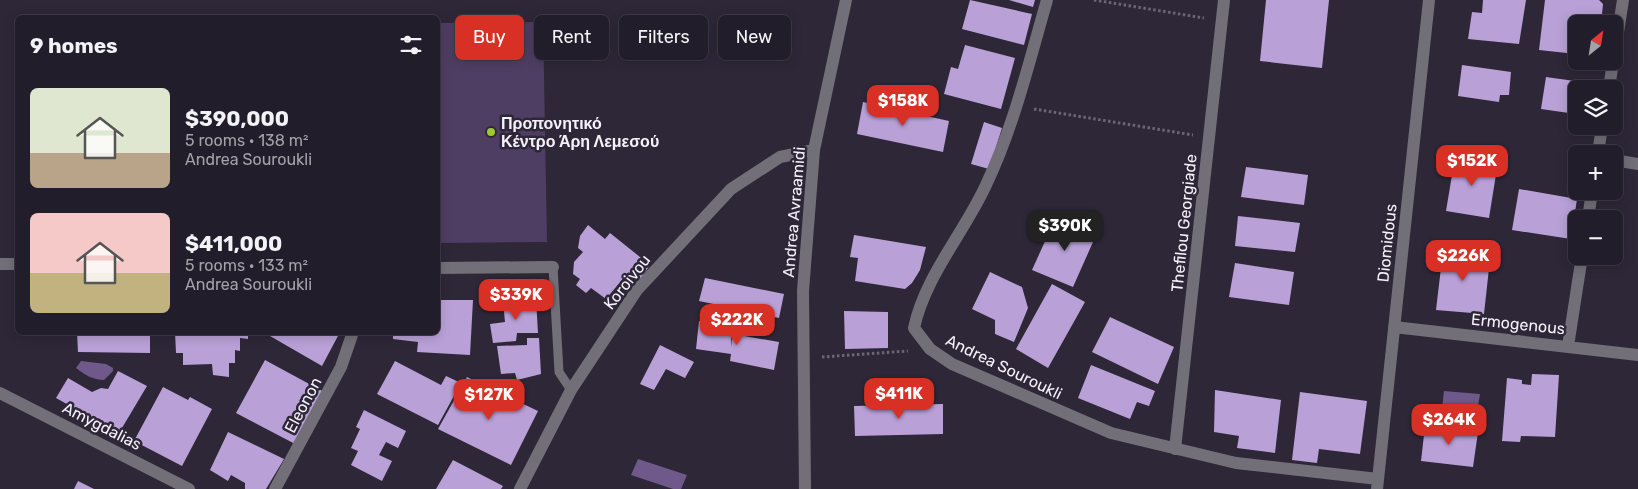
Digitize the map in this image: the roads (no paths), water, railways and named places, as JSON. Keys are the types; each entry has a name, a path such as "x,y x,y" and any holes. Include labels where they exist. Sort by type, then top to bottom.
{"street":[{"name":"Andrea Avraamidi","path":"805,489 803,291 814,150 846,0"},
{"name":"Andrea Souroukli","path":"1048,0 1004,146 986,187 919,304 914,328 930,349 952,364 1042,405 1111,433 1175,450 1236,463 1378,484"},
{"name":"Thefilou Georgiade","path":"1175,450 1224,0"},
{"name":"Diomidous","path":"1378,484 1429,0"},
{"path":"1620,15 1623,0"},
{"name":"Koroivou","path":"520,489 571,390 637,290 731,189 780,157 814,150"},
{"path":"1623,162 1638,164"},
{"path":"0,264 15,264"},
{"path":"1568,346 1581,265"},
{"path":"440,268 553,267"},
{"name":"Ermogenous","path":"1394,327 1638,355"},
{"name":"Eleonon","path":"275,489 342,367 352,335"},
{"name":"Amygdalias","path":"0,393 189,489"}],"lane":[{"path":"553,267 559,372 571,390"}],"place":[{"name":"Προπονητικό Κέντρο Άρη Λεμεσού","path":"491,132"}]}
